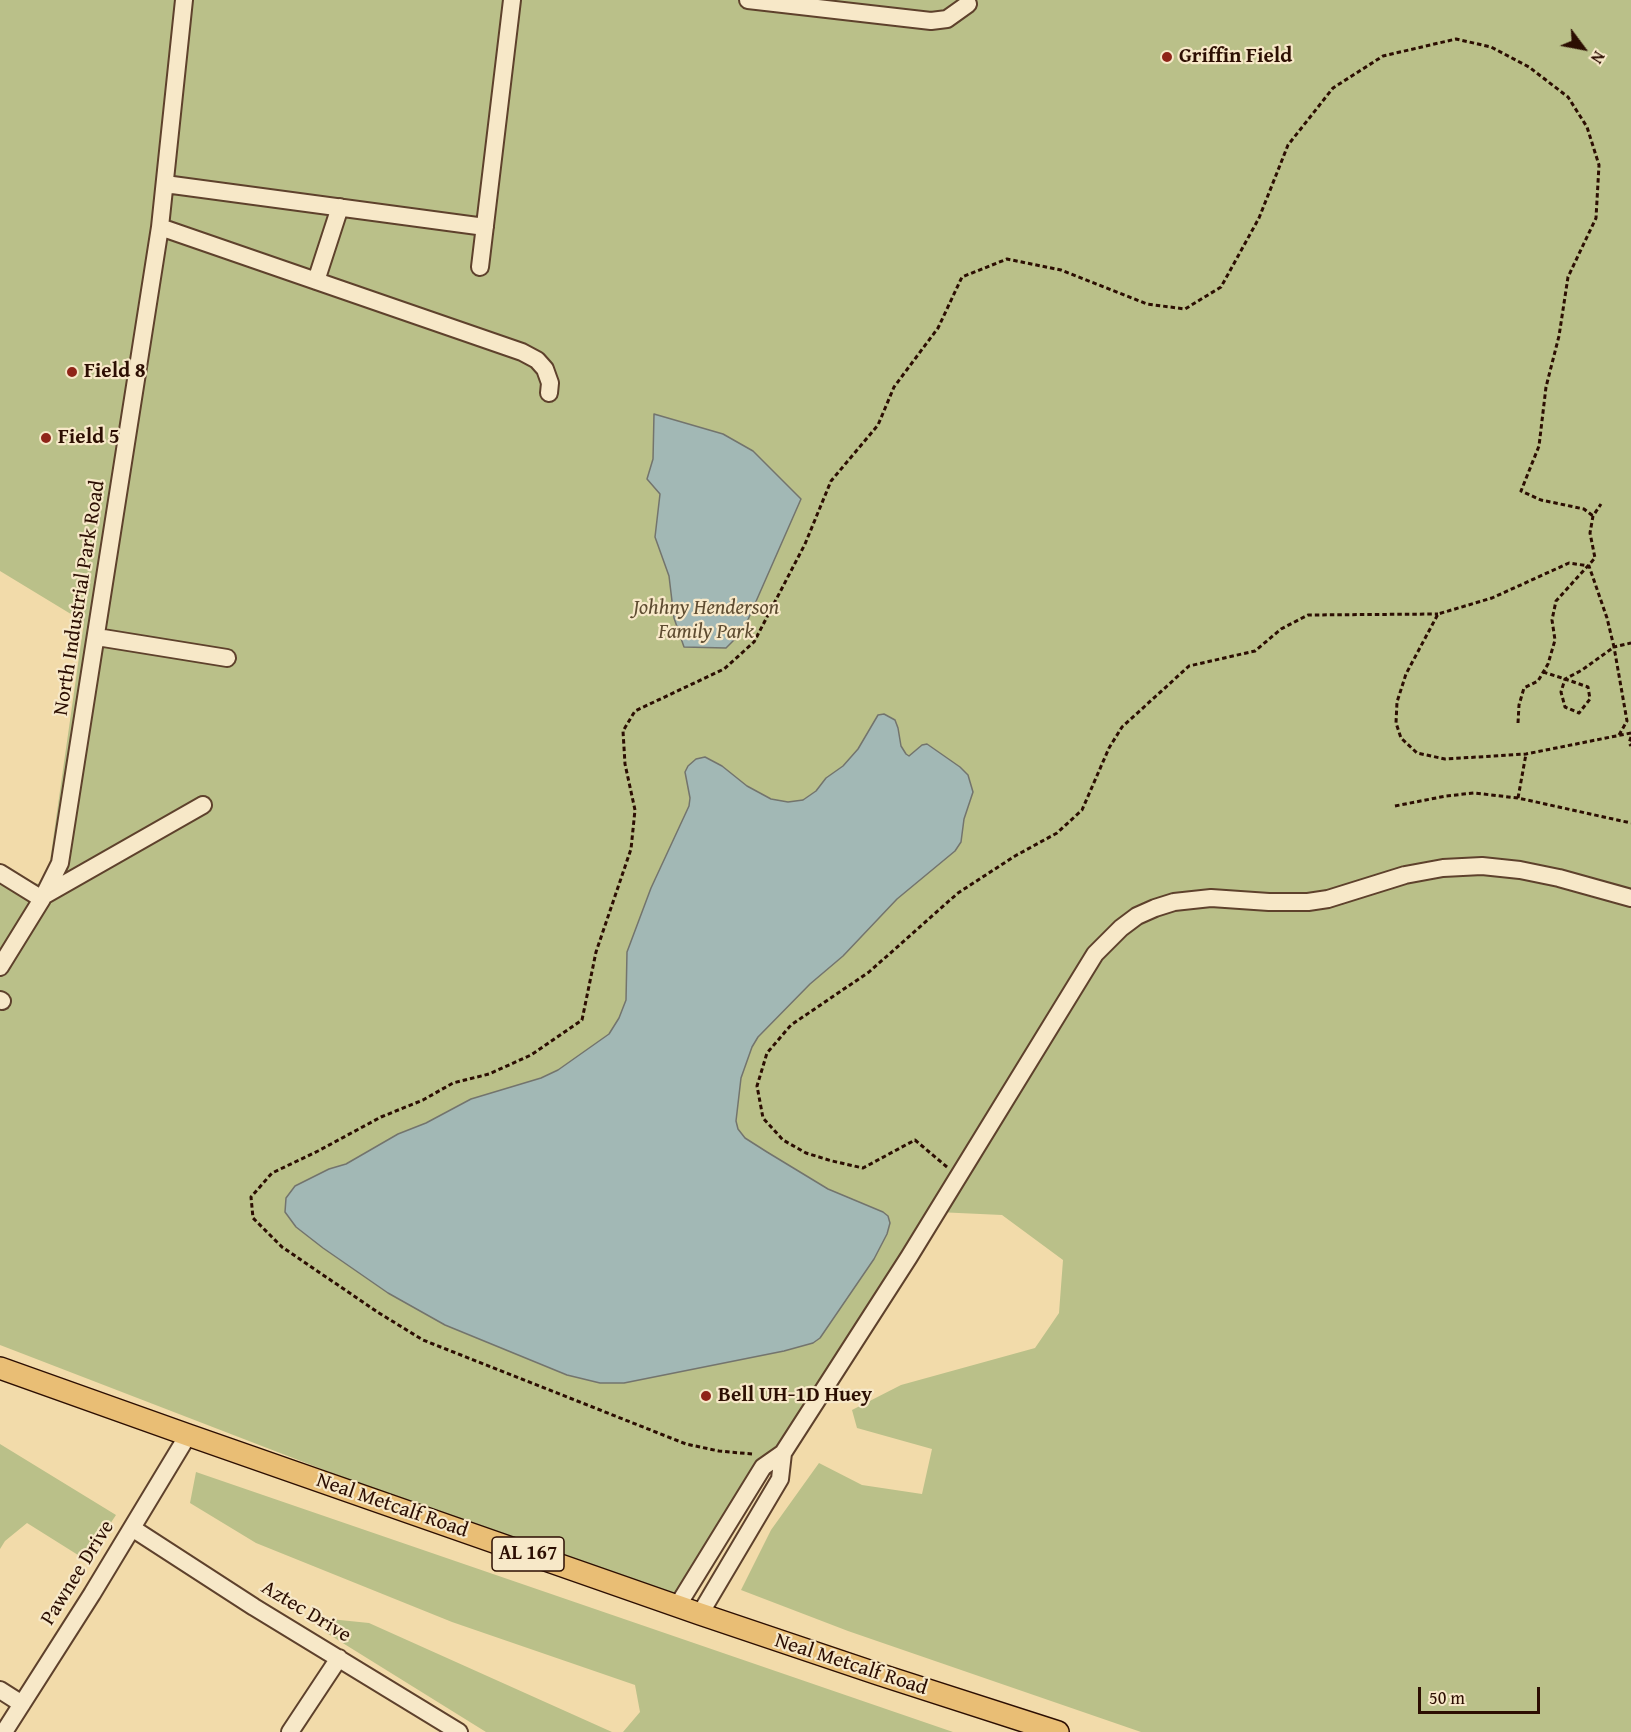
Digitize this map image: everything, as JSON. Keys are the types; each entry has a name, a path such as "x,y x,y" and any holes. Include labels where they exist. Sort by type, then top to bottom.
{"main road":[{"name":"Neal Metcalf Road","path":"0,1368 188,1436 700,1614 1058,1732"}],"street":[{"name":"North Industrial Park Road","path":"0,967 43,898 60,863 160,227 184,0"},
{"path":"480,267 512,0"},
{"path":"748,0 931,21 947,19 972,5"},
{"path":"165,184 485,226"},
{"path":"316,281 340,207"},
{"path":"160,227 522,352 537,360 545,369 550,383 549,393"},
{"path":"97,637 227,658"},
{"path":"0,873 43,898 203,805"},
{"path":"678,1605 764,1467 783,1453 909,1257 1095,954 1122,928 1155,908 1174,902 1211,898 1308,902 1338,896 1405,875 1443,868 1482,866 1520,870 1631,898"},
{"name":"Pawnee Drive","path":"4,1732 188,1436"},
{"path":"700,1614 780,1479 783,1453"},
{"name":"Aztec Drive","path":"132,1528 254,1607 459,1732"},
{"path":"290,1732 339,1658"},
{"path":"0,1690 22,1704"}],"path":[{"path":"753,1454 686,1444 423,1340 282,1247 253,1218 251,1197 272,1173 381,1117 423,1100 453,1083 489,1074 531,1055 582,1020 596,952 630,849 634,810 625,764 623,731 635,711 724,669 754,642 805,544 831,481 878,425 894,387 938,328 962,277 1007,259 1061,270 1148,304 1185,309 1221,287 1259,218 1288,145 1333,88 1383,56 1456,39 1491,47 1529,67 1568,97 1587,127 1599,165 1596,218 1568,277 1559,336 1546,387 1539,446 1521,491 1541,500 1584,509 1593,516"},
{"path":"1518,723 1519,705 1524,688 1538,681 1548,664 1555,640 1552,620 1556,601 1595,558 1590,533 1593,516 1601,504"},
{"path":"958,1176 915,1140 863,1168 806,1153 783,1140 763,1118 757,1086 767,1053 791,1025 869,972 958,893 1015,856 1057,833 1082,810 1108,748 1122,727 1189,666 1256,651 1281,629 1308,615 1438,614 1492,598 1569,562 1588,566"},
{"path":"1588,566 1607,618 1628,721 1617,736"},
{"path":"1438,614 1406,674 1397,702 1396,723 1401,738 1417,753 1445,759 1526,754 1631,735 1629,743 1631,746"},
{"path":"1543,672 1565,679 1588,687 1590,699 1579,713 1565,707 1561,692 1565,679 1614,647 1631,643"},
{"path":"1518,798 1526,754"},
{"path":"1395,806 1474,793 1518,798 1631,823"}],"green space":[{"name":"Johhny Henderson Family Park","path":"0,0 1631,0 1631,1732 1141,1732 848,1631 741,1590 771,1530 819,1463 862,1485 922,1494 932,1449 857,1428 852,1410 901,1385 1035,1348 1059,1313 1063,1260 1002,1215 937,1212 783,1453 669,1603 0,1345 0,875 39,884 49,868 84,622 0,571"},
{"path":"0,1444 116,1515 86,1560 27,1523 5,1541 0,1549"},
{"path":"196,1472 953,1732 623,1732 640,1712 635,1685 452,1622 256,1543 190,1503"},
{"path":"330,1619 369,1623 612,1732 486,1732 325,1632"}],"water":[{"path":"654,414 723,434 753,451 801,499 743,631 726,648 684,647 674,618 669,576 655,537 660,494 647,479 653,459"},
{"path":"884,714 895,720 901,746 906,754 909,756 922,745 927,744 968,775 973,792 964,819 961,842 955,851 897,899 843,956 810,984 758,1037 741,1078 736,1121 738,1129 745,1138 767,1152 828,1189 888,1216 890,1223 887,1234 874,1259 820,1338 813,1343 784,1351 624,1383 600,1383 567,1375 445,1325 388,1293 296,1227 285,1212 286,1198 295,1186 329,1169 346,1164 398,1134 426,1123 471,1099 541,1078 558,1070 609,1034 626,1000 627,952 651,888 689,806 690,798 685,772 696,759 705,757 722,766 747,786 771,799 788,802 803,800 816,791 826,778 843,766 858,749 878,715"}],"place":[{"name":"Griffin Field","path":"1167,57"},
{"name":"Field 8","path":"72,372"},
{"name":"Field 5","path":"46,438"},
{"name":"Bell UH-1D Huey","path":"706,1396"}]}
